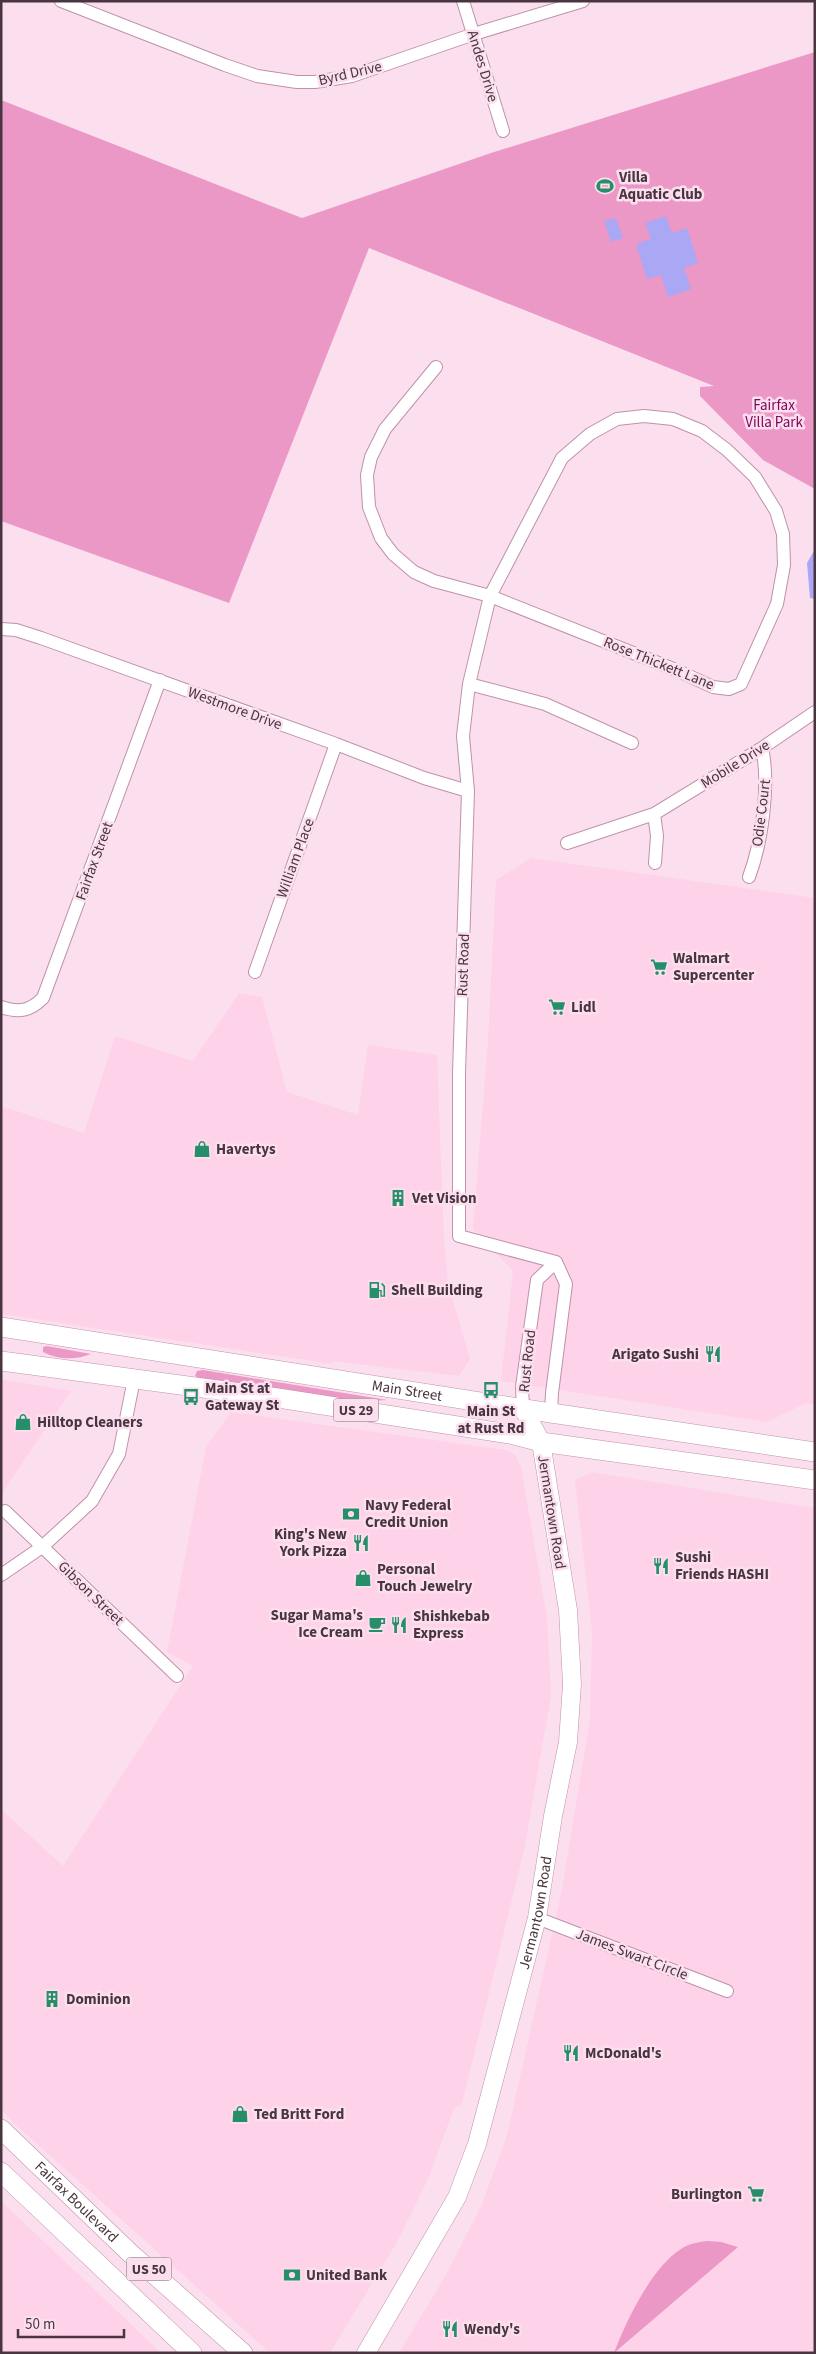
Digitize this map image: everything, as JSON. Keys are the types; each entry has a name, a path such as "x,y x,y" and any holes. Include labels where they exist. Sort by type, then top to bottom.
{"main road":[{"name":"Main Street","path":"1,1327 551,1413 815,1452"},
{"name":"Main Street","path":"1,1360 510,1434 541,1442 815,1480"},
{"name":"Jermantown Road","path":"366,2353 457,2197 477,2144 537,1918 553,1816 568,1742 572,1684 568,1610 541,1442 523,1408"},
{"name":"Jermantown Road","path":"541,1442 551,1413"},
{"name":"Fairfax Boulevard","path":"1,2129 157,2276 243,2353"},
{"name":"Fairfax Boulevard","path":"1,2172 192,2353"},
{"path":"131,2295 157,2276"}],"street":[{"name":"Byrd Drive","path":"61,1 257,76 297,82 322,81 352,76 474,34 583,1"},
{"name":"Andes Drive","path":"463,1 503,131"},
{"name":"Rose Thickett Lane","path":"436,367 385,429 377,443 367,475 369,507 381,538 393,554 406,566 434,581 490,596 714,687 729,689 741,684 777,604 784,565 783,534 776,511 756,477 727,450 702,431 673,419 644,416 617,419 590,434 562,458 490,596"},
{"name":"Rust Road","path":"490,596 469,684 463,736 468,790 459,1073 459,1236 508,1247 556,1262 566,1284 551,1413"},
{"name":"Westmore Drive","path":"1,629 24,632 336,744 424,778 468,790"},
{"name":"Fairfax Street","path":"1,1007 17,1011 27,1010 43,998 160,680"},
{"path":"469,684 545,704 632,743"},
{"name":"Mobile Drive","path":"567,844 654,814 762,748 815,712"},
{"name":"William Place","path":"255,972 336,744"},
{"name":"Odie Court","path":"749,877 756,854 766,790 766,764 762,748"},
{"path":"654,814 657,836 655,863"},
{"name":"Rust Road","path":"523,1408 522,1388 537,1280 556,1262"},
{"path":"1,1575 42,1547 92,1501 119,1454 134,1379"},
{"name":"Gibson Street","path":"4,1511 177,1676"},
{"name":"James Swart Circle","path":"537,1918 727,1991"}],"shaded area":[{"path":"666,216 672,233 687,228 698,263 684,268 691,289 668,297 661,275 647,279 636,244 651,239 645,223"},
{"path":"616,218 623,238 611,242 604,221"},
{"path":"815,549 815,599 810,598 807,563"},
{"path":"531,858 815,898 815,1404 806,1403 767,1422 501,1381 513,1271 473,1229 488,1040 496,880"},
{"path":"239,993 262,997 287,1092 358,1115 368,1045 437,1055 444,1241 448,1284 470,1359 459,1376 332,1361 332,1364 1,1314 1,1106 84,1133 115,1036 193,1061"},
{"path":"1,1379 71,1391 1,1495"},
{"path":"231,1412 506,1450 515,1455 521,1467 547,1617 551,1696 524,1850 462,2104 454,2108 429,2177 396,2244 330,2353 270,2353 16,2125 1,2109 1,1809 63,1866 193,1666 167,1652 206,1447"},
{"path":"592,1472 815,1508 815,2353 399,2353 446,2275 482,2204 507,2135 562,1890 590,1719 592,1631 575,1480"},
{"path":"1,2201 114,2308 161,2353 1,2353"}],"green space":[{"name":"Fairfax Villa Park","path":"815,52 815,489 763,460 700,396 700,387 714,386 369,248 229,603 1,521 1,100 302,218 491,153"},
{"path":"47,1346 91,1354 73,1358 61,1358 43,1352 43,1347"},
{"path":"203,1370 387,1400 354,1402 200,1379 195,1376 197,1371"},
{"path":"721,2242 738,2247 614,2353 625,2326 641,2296 660,2268 670,2257 684,2247 693,2243"}],"place":[{"name":"Villa Aquatic Club","path":"605,186"},
{"name":"Walmart Supercenter","path":"659,967"},
{"name":"Lidl","path":"557,1007"},
{"name":"Havertys","path":"202,1149"},
{"name":"Vet Vision","path":"398,1198"},
{"name":"Shell Building","path":"377,1290"},
{"name":"Arigato Sushi","path":"713,1354"},
{"name":"Main St at Rust Rd","path":"491,1390"},
{"name":"Main St at Gateway St","path":"191,1397"},
{"name":"Hilltop Cleaners","path":"23,1422"},
{"name":"Navy Federal Credit Union","path":"351,1514"},
{"name":"King's New York Pizza","path":"361,1543"},
{"name":"Sushi Friends HASHI","path":"661,1566"},
{"name":"Personal Touch Jewelry","path":"363,1578"},
{"name":"Sugar Mama's Ice Cream","path":"377,1624"},
{"name":"Shishkebab Express","path":"399,1625"},
{"name":"Dominion","path":"52,1999"},
{"name":"McDonald's","path":"571,2053"},
{"name":"Ted Britt Ford","path":"240,2114"},
{"name":"Burlington","path":"756,2194"},
{"name":"United Bank","path":"292,2275"},
{"name":"Wendy's","path":"450,2329"}]}
